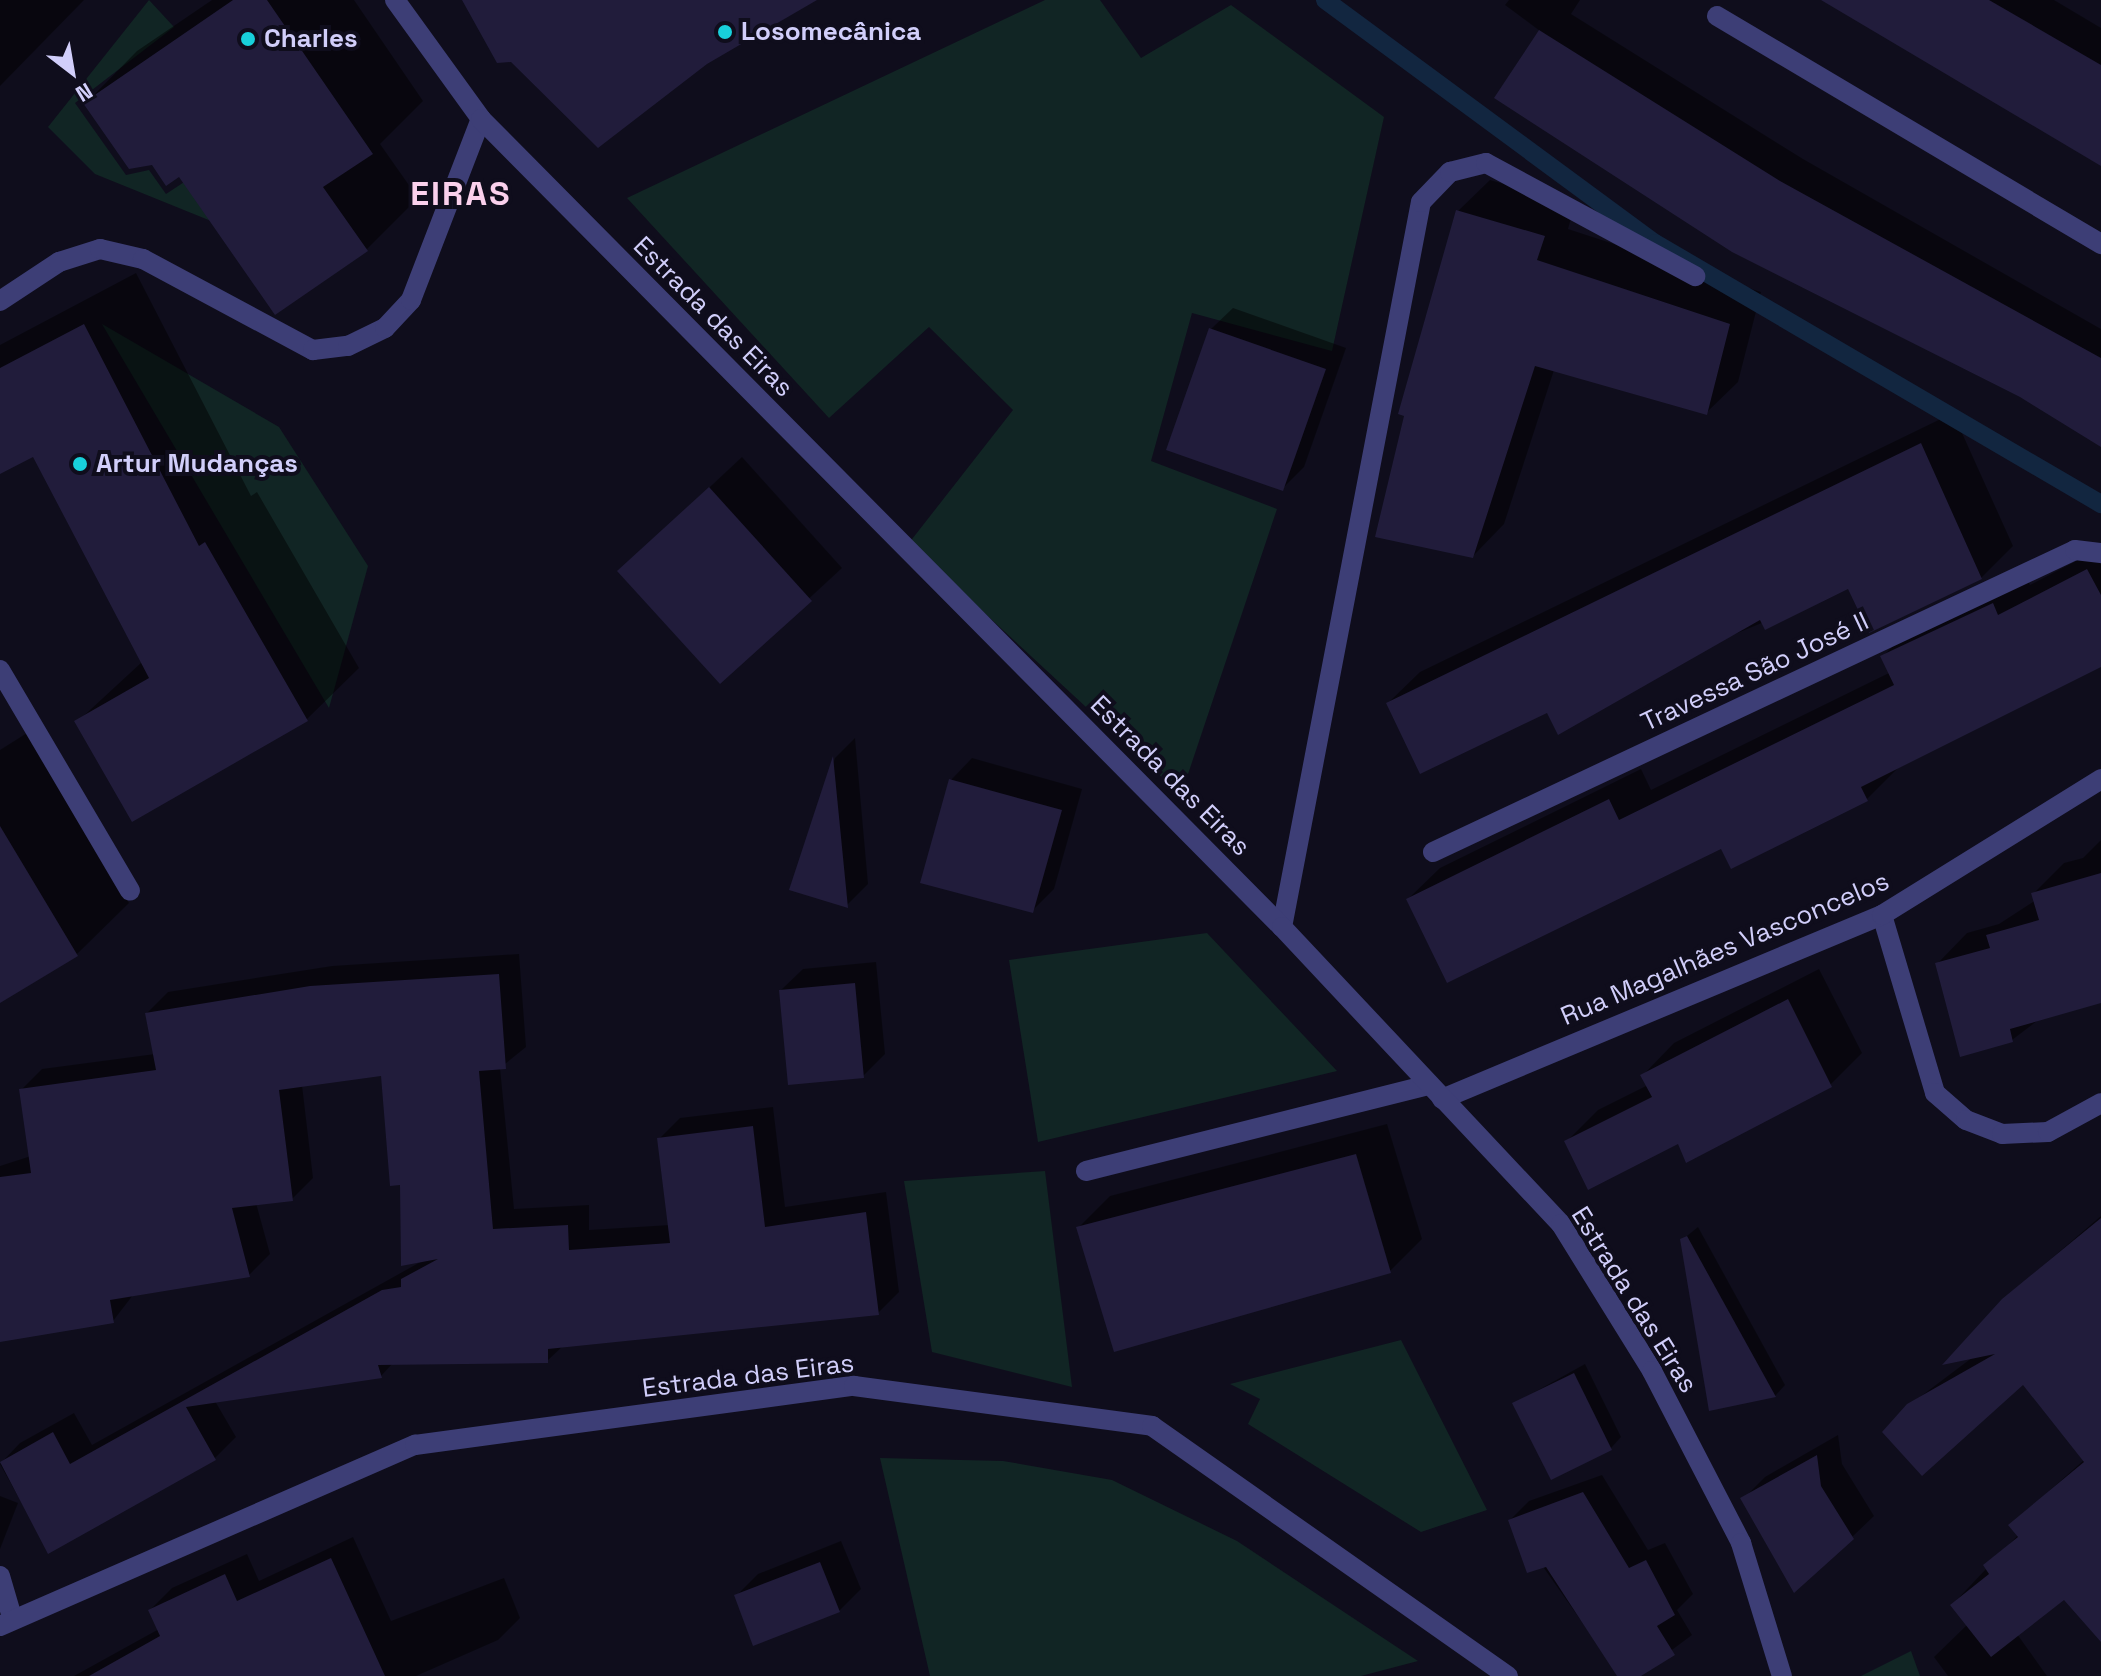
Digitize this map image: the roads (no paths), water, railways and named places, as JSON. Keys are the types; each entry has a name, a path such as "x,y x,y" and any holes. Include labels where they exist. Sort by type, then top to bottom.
{"street":[{"name":"Estrada das Eiras","path":"395,0 481,119 1282,927 1561,1224 1652,1371 1741,1543 1782,1676"},
{"path":"1717,16 2101,244"},
{"path":"0,301 59,262 100,249 143,259 313,350 348,346 385,328 411,300 481,119"},
{"path":"1282,927 1421,202 1450,172 1486,163 1695,276"},
{"name":"Travessa São José II","path":"1433,852 2075,550 2101,553"},
{"path":"0,670 130,891"},
{"name":"Rua Magalhães Vasconcelos","path":"1086,1171 1436,1092 1882,915 2101,779"},
{"path":"1882,915 1935,1093 1966,1120 2002,1134 2048,1132 2101,1103"},
{"name":"Estrada das Eiras","path":"6,1622 415,1445 854,1386 1152,1426 1508,1676"},
{"path":"0,1576 6,1622"}],"waterway":[{"path":"1325,0 1655,243 2101,504"}],"place":[{"name":"Losomecânica","path":"725,32"},
{"name":"Charles","path":"248,39"},
{"name":"Artur Mudanças","path":"80,464"}],"district":[{"name":"EIRAS","path":"461,194"}]}
